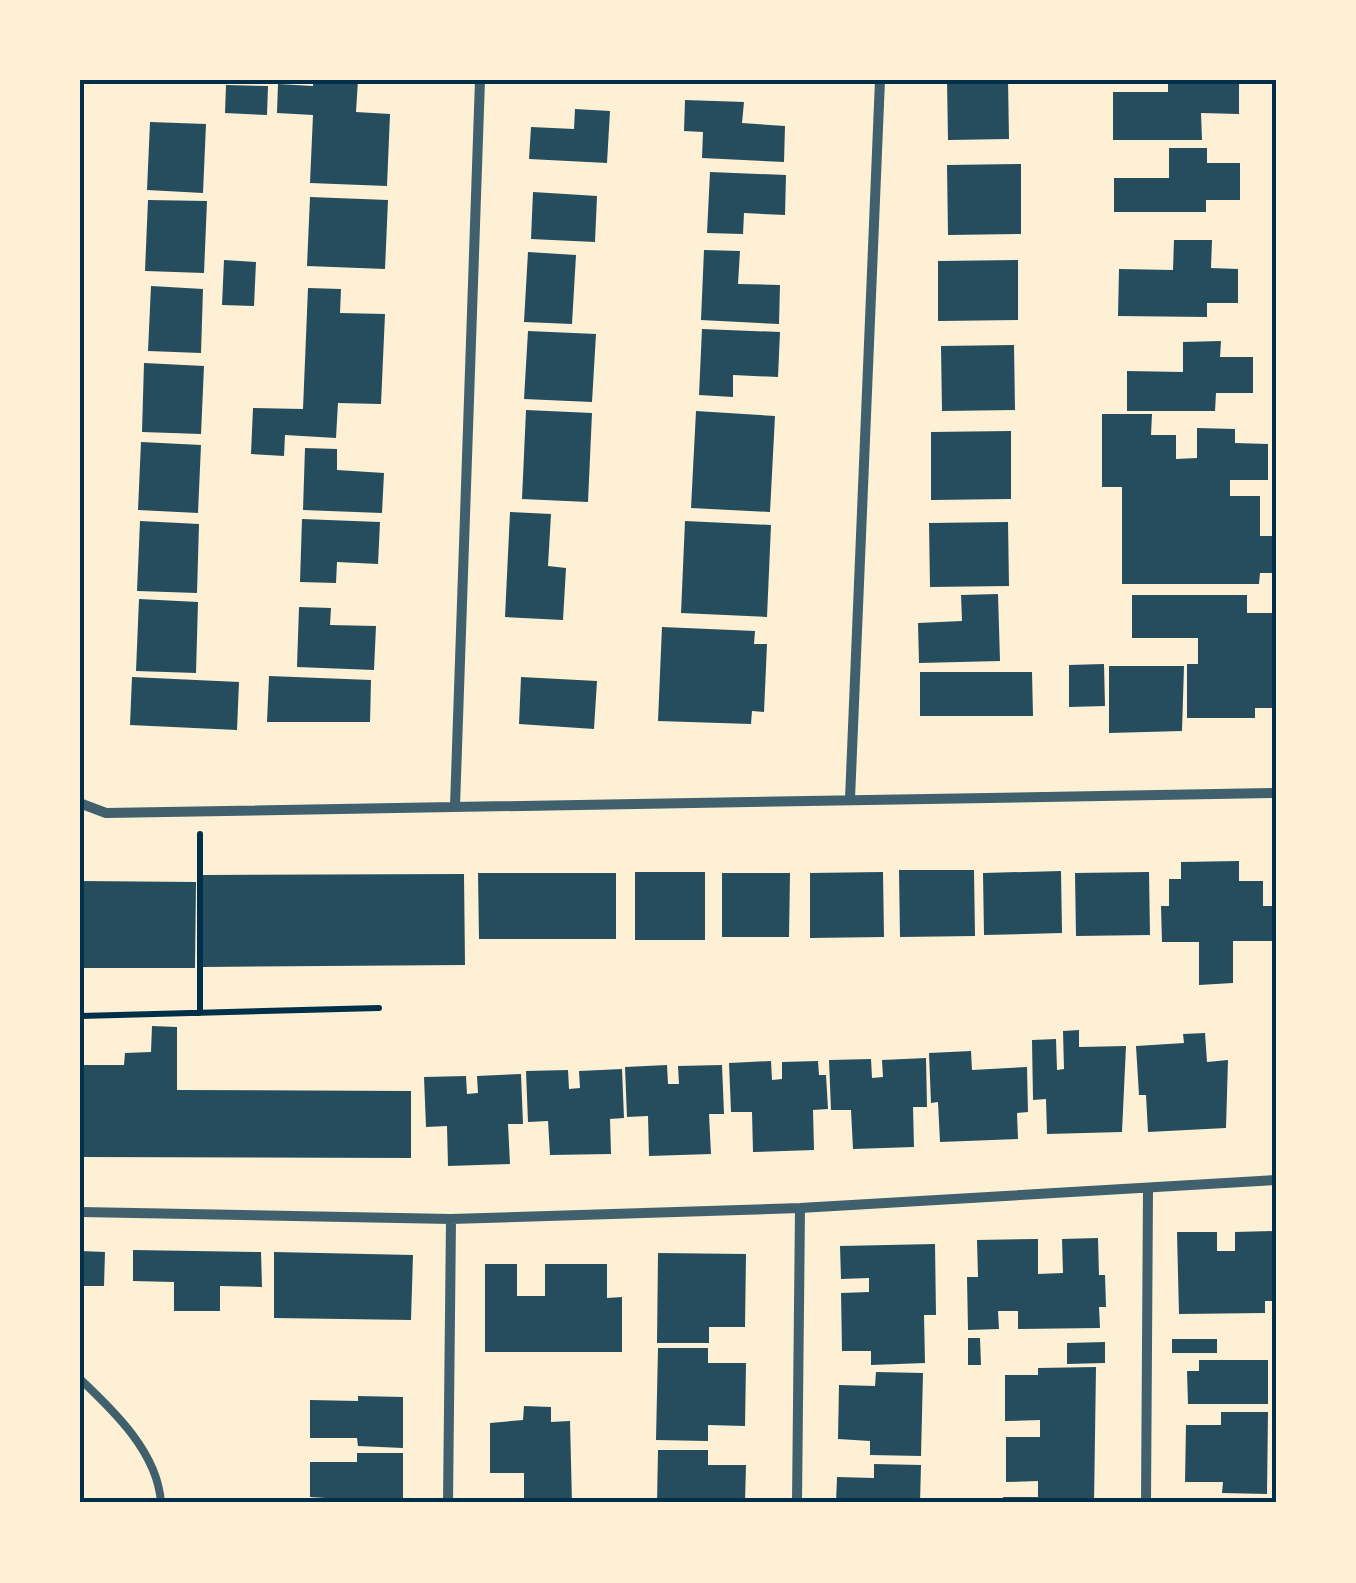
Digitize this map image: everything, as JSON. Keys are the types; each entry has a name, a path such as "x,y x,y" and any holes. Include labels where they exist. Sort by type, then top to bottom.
{"street":[{"path":"455,806 480,80"},
{"path":"850,799 880,80"},
{"path":"81,803 106,812 1276,793"},
{"path":"80,1212 452,1219 800,1208 1276,1180"},
{"path":"1146,1503 1148,1190"},
{"path":"797,1503 800,1208"},
{"path":"448,1503 452,1219"}],"lane":[{"path":"80,1379 128,1426 160,1490 162,1503"}],"path":[{"path":"200,811 200,1013"},
{"path":"80,1016 379,1008"}],"building":[{"path":"313,80 358,80 356,112 390,114 387,186 310,183 313,115 277,113 278,84 313,86"},
{"path":"947,80 1008,80 1009,139 948,140"},
{"path":"1168,80 1239,80 1239,114 1201,113 1202,140 1113,140 1113,92 1168,92"},
{"path":"226,85 268,86 267,115 225,113"},
{"path":"685,100 744,102 742,123 785,126 784,162 702,158 703,132 684,131"},
{"path":"575,109 610,111 607,163 529,159 531,127 574,129"},
{"path":"150,122 206,124 203,193 147,190"},
{"path":"1169,148 1207,148 1207,163 1240,163 1240,200 1206,200 1206,212 1114,212 1114,178 1169,178"},
{"path":"1021,164 1021,234 948,235 947,165"},
{"path":"710,172 786,175 785,215 744,213 743,234 707,233"},
{"path":"533,192 597,196 595,242 531,239"},
{"path":"310,197 388,200 385,269 307,266"},
{"path":"148,200 207,201 204,273 145,271"},
{"path":"1174,240 1212,240 1211,268 1238,269 1238,303 1207,303 1207,317 1118,316 1119,269 1173,270"},
{"path":"704,250 740,251 738,284 780,285 779,324 701,320"},
{"path":"528,252 576,255 572,324 524,322"},
{"path":"224,260 256,262 254,306 222,305"},
{"path":"1018,260 1018,320 938,321 938,261"},
{"path":"151,286 203,289 201,353 148,351"},
{"path":"308,288 341,289 340,313 385,314 381,404 338,403 336,438 285,435 284,456 251,454 253,408 303,409"},
{"path":"702,329 780,332 778,377 733,375 733,397 699,395"},
{"path":"528,331 596,334 592,402 524,399"},
{"path":"1221,341 1220,357 1253,357 1253,393 1216,393 1215,411 1127,411 1127,371 1183,372 1183,342"},
{"path":"1014,345 1015,410 942,411 941,346"},
{"path":"144,363 204,366 201,434 142,432"},
{"path":"526,410 592,413 588,502 522,499"},
{"path":"696,411 775,416 770,512 691,508"},
{"path":"1102,414 1152,414 1151,435 1176,435 1176,459 1197,458 1197,428 1235,429 1235,443 1268,444 1268,480 1230,480 1230,496 1260,496 1260,536 1276,536 1276,573 1260,573 1259,584 1122,584 1122,487 1102,487"},
{"path":"1011,431 1011,499 931,500 931,432"},
{"path":"141,442 201,445 198,513 138,510"},
{"path":"305,448 337,449 337,470 384,473 382,513 303,510"},
{"path":"510,512 551,514 548,566 566,568 563,620 505,617"},
{"path":"302,519 380,522 378,564 337,562 336,583 300,582"},
{"path":"140,521 199,524 197,593 137,591"},
{"path":"685,521 771,525 767,617 681,613"},
{"path":"1008,522 1009,586 930,587 929,523"},
{"path":"998,594 1000,661 919,663 918,623 962,621 961,595"},
{"path":"1132,595 1247,595 1247,613 1276,613 1276,708 1255,708 1255,718 1187,718 1187,664 1198,664 1198,638 1132,638"},
{"path":"139,599 198,602 196,673 136,671"},
{"path":"299,607 331,608 330,625 376,626 374,670 297,667"},
{"path":"662,627 755,631 754,644 767,644 764,712 752,711 751,724 658,721"},
{"path":"1104,664 1105,706 1069,707 1069,665"},
{"path":"1109,666 1184,666 1182,731 1109,733"},
{"path":"920,672 1032,672 1033,716 920,716"},
{"path":"269,676 371,680 370,722 267,722"},
{"path":"132,677 239,682 237,730 130,725"},
{"path":"521,677 597,681 594,729 519,724"},
{"path":"1239,861 1239,881 1263,881 1263,906 1273,906 1274,941 1233,941 1233,983 1199,985 1199,942 1162,942 1161,906 1169,906 1169,879 1181,879 1181,862"},
{"path":"899,870 974,870 975,936 900,937"},
{"path":"1061,871 1062,933 984,935 983,873"},
{"path":"635,872 705,872 705,940 635,940"},
{"path":"883,872 884,937 810,938 810,873"},
{"path":"1149,872 1150,935 1076,936 1075,873"},
{"path":"478,873 616,873 616,939 479,939"},
{"path":"722,873 790,873 789,937 722,937"},
{"path":"464,874 465,965 203,967 203,875"},
{"path":"80,881 196,882 195,968 80,968"},
{"path":"152,1026 177,1027 177,1090 411,1091 411,1158 80,1157 80,1065 124,1065 125,1053 151,1052"},
{"path":"1079,1030 1079,1047 1126,1046 1122,1132 1047,1134 1046,1099 1033,1100 1032,1040 1056,1039 1057,1070 1064,1069 1063,1031"},
{"path":"1205,1033 1207,1062 1228,1060 1226,1128 1148,1132 1146,1095 1139,1095 1136,1046 1184,1043 1183,1034"},
{"path":"971,1051 972,1070 1027,1067 1028,1112 1017,1113 1018,1139 940,1142 938,1102 931,1103 929,1053"},
{"path":"926,1058 927,1107 913,1107 914,1147 853,1149 851,1110 831,1110 829,1060 871,1059 872,1078 883,1077 882,1060"},
{"path":"771,1061 772,1080 782,1079 782,1062 818,1061 819,1075 826,1075 828,1109 813,1110 814,1150 753,1152 752,1112 731,1112 729,1063"},
{"path":"667,1065 668,1084 679,1084 678,1066 722,1065 724,1114 709,1114 711,1154 649,1156 648,1116 627,1117 625,1067"},
{"path":"622,1069 624,1118 610,1119 611,1154 550,1155 548,1121 528,1122 526,1071 568,1070 569,1089 580,1088 579,1071"},
{"path":"521,1074 523,1124 508,1124 510,1164 448,1166 447,1126 426,1127 424,1077 466,1076 467,1094 478,1093 477,1076"},
{"path":"1276,1231 1276,1301 1265,1301 1265,1313 1179,1314 1177,1232 1217,1232 1217,1251 1235,1251 1235,1232"},
{"path":"1098,1238 1099,1275 1105,1275 1106,1307 1099,1307 1100,1328 1018,1329 1018,1311 998,1311 999,1329 968,1330 967,1277 978,1277 977,1240 1038,1239 1038,1274 1063,1273 1062,1239"},
{"path":"935,1244 936,1315 924,1315 925,1363 871,1365 871,1351 842,1351 841,1293 869,1292 869,1278 841,1279 840,1246"},
{"path":"133,1250 261,1252 262,1287 220,1286 220,1311 174,1311 174,1282 133,1281"},
{"path":"80,1251 105,1252 104,1286 80,1286"},
{"path":"274,1252 413,1255 411,1320 274,1318"},
{"path":"658,1253 746,1254 745,1327 709,1327 709,1343 657,1343"},
{"path":"485,1264 517,1264 517,1296 545,1296 545,1264 607,1264 607,1298 622,1297 622,1352 485,1352"},
{"path":"968,1338 980,1338 981,1365 968,1365"},
{"path":"1172,1339 1217,1339 1217,1353 1172,1353"},
{"path":"1105,1342 1105,1363 1067,1364 1067,1343"},
{"path":"658,1348 708,1348 708,1363 746,1363 745,1426 708,1425 708,1441 656,1440"},
{"path":"1199,1360 1268,1360 1268,1404 1188,1404 1187,1371 1199,1371"},
{"path":"1096,1367 1094,1503 1003,1503 1003,1497 1038,1497 1038,1481 1006,1482 1006,1437 1040,1437 1040,1420 1005,1421 1005,1375 1038,1375 1038,1368"},
{"path":"876,1372 923,1373 921,1456 870,1455 870,1441 838,1439 839,1385 875,1386"},
{"path":"358,1396 403,1397 403,1448 358,1446 357,1438 310,1438 310,1400 358,1401"},
{"path":"524,1406 551,1407 551,1422 570,1421 572,1503 490,1503 490,1499 524,1499 524,1473 490,1473 490,1423 523,1420"},
{"path":"1221,1412 1268,1412 1267,1494 1222,1493 1223,1482 1185,1482 1186,1425 1221,1425"},
{"path":"658,1450 708,1450 708,1465 746,1465 745,1503 657,1503"},
{"path":"357,1453 403,1453 403,1503 310,1497 310,1462 357,1462"},
{"path":"874,1464 921,1465 920,1503 836,1503 837,1477 874,1478"}]}
